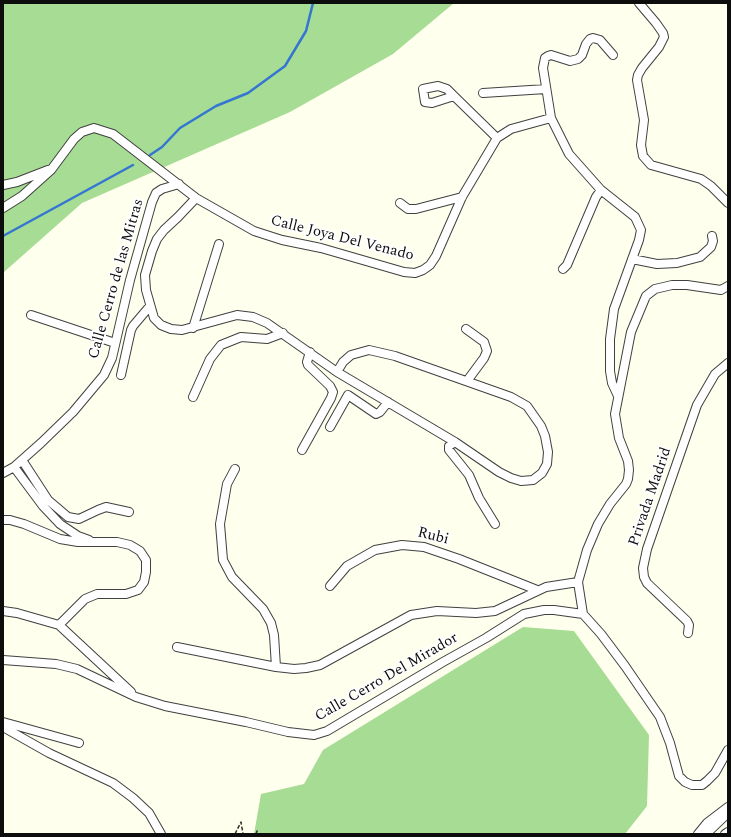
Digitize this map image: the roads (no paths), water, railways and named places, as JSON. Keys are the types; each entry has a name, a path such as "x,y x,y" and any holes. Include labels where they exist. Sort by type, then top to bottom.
{"street":[{"path":"639,3 656,23 664,37 659,47 642,68 637,80 644,120 641,145 643,156 651,165 701,179 711,186 728,204"},
{"path":"613,55 600,40 593,38 586,44 582,55 578,59 570,61 548,56 545,58 543,68 551,118 569,154 602,190 635,217 639,222 641,230 639,240 614,309 610,339 610,371 612,383 618,396"},
{"path":"483,93 546,89"},
{"path":"454,96 498,138"},
{"name":"Calle Joya Del Venado","path":"196,198 254,231 267,236 321,248 404,272 416,273 430,265 436,256 462,197 498,138 511,129 551,118"},
{"path":"3,208 22,196 51,170 74,139 82,132 94,128 113,134 196,198 157,239 145,276 146,290 150,306 154,318 161,325 171,329 182,330 237,315 253,317 282,333 337,372 455,442 499,472 521,482 533,480 542,473 546,464 548,452 545,436 538,420 527,406 511,397 395,356 369,350 351,354 343,362 337,372"},
{"path":"3,185 17,182 51,170"},
{"name":"Calle Cerro de las Mitras","path":"3,473 14,467 73,412 104,375 112,358 130,280 152,202 156,193 162,189 179,184"},
{"path":"563,269 567,265 596,198 602,190"},
{"path":"400,203 408,209 416,209 462,197"},
{"path":"632,258 657,264 677,263 700,257 711,247 713,241 712,236"},
{"path":"193,328 219,244"},
{"path":"728,286 721,290 687,285 672,285 655,288 646,296 631,332 615,414 619,438 628,461 628,479 598,524 587,550 578,582 583,614 601,634 625,666 660,717 670,743 679,776 685,782 692,785 702,785 708,781 714,773 728,750"},
{"path":"121,374 133,326 150,306"},
{"path":"31,315 116,343"},
{"path":"466,329 484,342 487,351 484,358 467,381"},
{"path":"193,397 210,359 221,345 241,337 267,339 282,333"},
{"path":"302,450 332,398 333,392 330,386 308,365 307,362 310,352"},
{"name":"Privada Madrid","path":"688,634 689,625 687,621 647,582 644,577 643,568 647,549 697,405 715,374 728,363"},
{"path":"330,427 348,395 376,414 380,412 388,402"},
{"path":"455,442 449,446 448,450 469,475 479,498 495,524"},
{"path":"22,460 48,500 68,517 79,519 106,507 129,512"},
{"path":"14,467 43,506 60,524 78,536 93,542"},
{"path":"235,469 227,484 220,524 223,560 232,577 263,609 271,623 274,635 276,667"},
{"path":"3,520 10,520 24,524 60,539 78,542 117,542 130,545 140,551 146,560 144,582 138,590 126,594 97,594 85,599 59,625 17,613 3,611"},
{"name":"Rubi","path":"330,586 347,566 375,550 402,545 431,549 537,590"},
{"path":"177,647 276,667 294,669 320,665 411,615 437,611 476,613 495,611 537,590 546,587 578,582"},
{"name":"Calle Cerro Del Mirador","path":"59,625 136,697 165,706 288,732 314,734 326,731 486,638 524,614 549,610 583,614"},
{"path":"3,660 56,664 77,670 136,697"},
{"path":"3,722 79,743"},
{"path":"3,727 49,753 113,783 133,798 149,813 161,834"},
{"path":"698,834 708,823 728,806"},
{"path":"706,834 728,813"}],"waterway":[{"path":"150,155 162,147 180,128 216,106 248,93 285,66 306,31 313,3"},
{"path":"3,236 133,165"}]}
